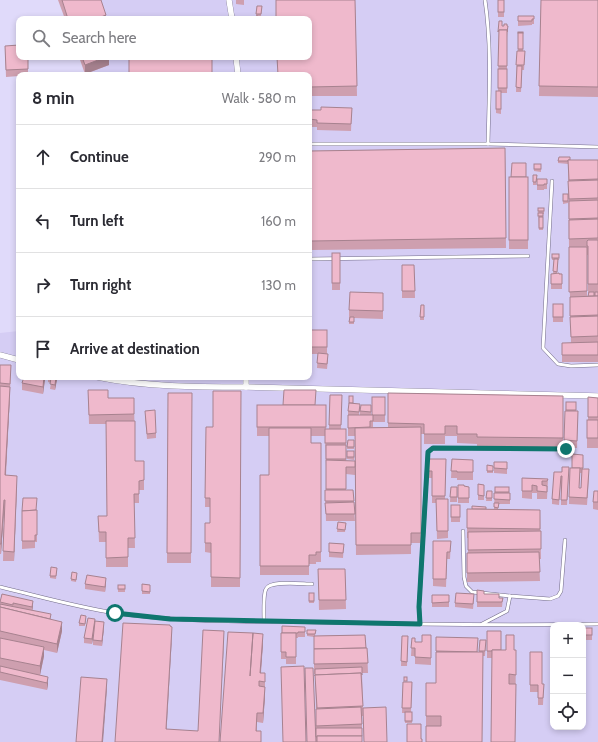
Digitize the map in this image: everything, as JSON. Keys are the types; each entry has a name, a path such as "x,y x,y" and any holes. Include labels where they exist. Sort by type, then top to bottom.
{"street":[{"path":"229,0 232,16"},
{"path":"236,60 238,72"},
{"path":"0,355 16,359"},
{"path":"114,380 196,387 598,396"},
{"path":"246,380 246,387"}],"lane":[{"path":"485,0 488,19 489,60 488,144"},
{"path":"312,144 488,144 598,147"},
{"path":"552,180 543,348 558,364 571,366 598,365"},
{"path":"312,259 528,256"},
{"path":"420,624 419,607 428,452 433,448 566,449"},
{"path":"463,531 464,577 466,586 472,592 510,596 550,599 558,596 561,591 565,540"},
{"path":"264,621 265,590 268,585 276,583 312,584"},
{"path":"0,587 115,613 170,619 481,625 598,624"},
{"path":"481,625 507,611 510,596"}],"shaded area":[{"path":"85,0 598,0 598,742 0,742 0,333 16,331 16,380 312,380 312,72 87,72 86,60 312,60 312,16 85,16"}],"building":[{"path":"62,0 101,0 106,15 104,16 67,16"},
{"path":"276,0 355,0 357,86 312,87 312,72 278,72 277,60 312,60 312,16 276,16"},
{"path":"498,0 504,0 504,12 498,12"},
{"path":"541,0 598,0 598,87 539,86"},
{"path":"257,6 262,6 261,14 256,14"},
{"path":"518,16 534,16 534,19 532,19 532,21 518,21"},
{"path":"499,21 502,21 502,26 507,24 508,26 507,32 507,30 499,30 498,32"},
{"path":"499,30 507,30 507,66 498,66"},
{"path":"518,33 523,33 523,49 518,49"},
{"path":"16,45 16,60 28,60 28,69 6,70 5,46"},
{"path":"517,51 525,51 524,65 516,65"},
{"path":"83,60 98,60 85,65"},
{"path":"129,60 212,60 212,72 129,72"},
{"path":"517,66 522,66 521,88 516,87"},
{"path":"498,69 507,69 507,88 498,88"},
{"path":"496,91 501,91 501,109 496,109"},
{"path":"321,107 352,108 351,124 317,123 317,120 312,119 312,110 321,110"},
{"path":"505,148 506,238 312,241 312,151"},
{"path":"559,157 570,157 570,160 558,161"},
{"path":"568,160 598,160 598,179 569,180"},
{"path":"512,163 526,163 526,177 511,177"},
{"path":"534,164 541,164 541,169 534,169"},
{"path":"533,175 537,175 536,182 533,182"},
{"path":"509,177 528,177 528,240 509,240"},
{"path":"537,179 547,179 547,184 537,185"},
{"path":"598,180 598,198 569,199 568,181"},
{"path":"563,194 568,194 568,201 563,201"},
{"path":"598,200 598,218 569,219 569,201"},
{"path":"538,208 544,208 544,211 538,211"},
{"path":"538,213 543,213 543,216 538,216"},
{"path":"539,217 543,217 543,228 539,228"},
{"path":"598,219 598,238 569,239 569,220"},
{"path":"588,240 598,240 598,284 588,284"},
{"path":"569,247 587,247 587,291 569,292"},
{"path":"332,253 340,253 340,283 332,283"},
{"path":"552,254 559,254 559,258 552,258"},
{"path":"554,259 558,259 557,272 553,271"},
{"path":"402,265 414,265 415,291 402,291"},
{"path":"551,274 562,274 562,284 551,284"},
{"path":"350,292 383,293 383,311 349,310"},
{"path":"589,292 594,292 594,296 588,296"},
{"path":"595,292 598,292 598,296 595,296"},
{"path":"598,296 598,315 570,316 570,297"},
{"path":"553,304 563,304 563,317 553,317"},
{"path":"421,305 424,305 424,317 420,317"},
{"path":"598,316 598,336 571,337 570,317"},
{"path":"350,317 354,317 354,322 349,322"},
{"path":"312,330 327,330 327,347 312,347"},
{"path":"598,342 598,355 562,355 562,343"},
{"path":"318,353 328,354 327,364 317,363"},
{"path":"0,365 11,365 10,384 0,383"},
{"path":"23,380 44,380 43,387 22,383"},
{"path":"51,380 56,380 55,385 50,384"},
{"path":"0,386 10,387 5,475 17,476 14,552 3,551 5,500 0,544"},
{"path":"88,390 108,390 108,398 134,398 134,414 89,415"},
{"path":"284,390 316,390 315,405 283,405"},
{"path":"213,391 241,391 240,578 211,577 211,543 205,543 205,523 210,523 210,498 205,498 206,427 213,427"},
{"path":"168,393 192,393 191,553 167,553"},
{"path":"388,393 563,396 563,438 477,437 477,434 457,434 457,426 445,426 445,434 424,434 424,424 388,423"},
{"path":"330,395 342,395 341,425 329,425"},
{"path":"349,396 353,396 353,403 349,403"},
{"path":"372,397 385,397 385,415 372,415"},
{"path":"588,397 598,398 598,417 588,417"},
{"path":"566,402 576,402 576,410 566,410"},
{"path":"349,403 360,404 359,412 348,411"},
{"path":"257,405 326,405 326,427 257,427"},
{"path":"361,405 371,405 371,412 360,411"},
{"path":"155,410 156,433 147,434 145,411"},
{"path":"565,411 578,411 577,441 564,440"},
{"path":"348,415 373,415 373,421 370,421 370,427 348,428"},
{"path":"587,420 598,420 598,438 587,438"},
{"path":"106,421 135,421 135,461 144,461 144,480 139,481 139,494 134,494 135,538 128,538 128,557 106,558 106,532 99,532 98,516 107,516"},
{"path":"421,427 421,533 411,533 411,545 356,545 355,428"},
{"path":"269,428 311,428 311,443 321,443 321,552 316,552 316,555 309,555 309,566 260,566 260,475 269,475"},
{"path":"325,429 346,429 346,443 325,443"},
{"path":"348,440 354,440 354,447 347,447"},
{"path":"326,445 346,445 346,459 326,459"},
{"path":"347,451 354,451 354,457 347,457"},
{"path":"572,454 583,455 583,468 572,468"},
{"path":"428,459 446,459 445,496 432,496 432,471 428,471"},
{"path":"452,459 473,460 473,472 451,471"},
{"path":"326,460 355,461 355,467 346,467 346,489 326,489"},
{"path":"494,462 507,462 507,469 494,468"},
{"path":"487,465 493,466 493,471 487,471"},
{"path":"562,467 569,467 567,500 561,500 562,476 559,500 552,499 554,472 562,472"},
{"path":"570,468 580,468 579,488 581,488 582,469 589,469 587,498 569,497"},
{"path":"522,478 548,479 547,481 542,481 542,485 547,486 547,492 537,491 537,486 532,485 532,491 522,491"},
{"path":"478,484 484,485 484,496 478,495"},
{"path":"458,485 469,487 469,498 458,498"},
{"path":"451,487 457,487 457,497 450,497"},
{"path":"495,487 509,487 509,492 495,492"},
{"path":"325,490 353,490 354,501 325,501"},
{"path":"487,491 492,491 492,498 486,498"},
{"path":"594,491 598,491 598,502 593,502"},
{"path":"494,493 510,493 510,500 494,499"},
{"path":"23,498 37,498 36,510 22,511"},
{"path":"436,499 448,499 448,531 437,531"},
{"path":"354,502 355,514 326,514 325,503"},
{"path":"494,503 499,503 498,508 494,507"},
{"path":"451,505 460,505 460,517 451,517"},
{"path":"472,506 486,507 486,509 472,509"},
{"path":"467,509 540,510 540,529 467,528"},
{"path":"37,510 37,535 35,535 35,541 22,541 22,511"},
{"path":"338,522 346,523 345,530 337,529"},
{"path":"541,531 541,549 468,550 468,532"},
{"path":"433,541 451,541 450,552 447,552 446,579 433,579"},
{"path":"329,543 344,544 343,553 329,552"},
{"path":"539,552 540,572 467,573 467,553"},
{"path":"51,567 57,568 56,576 50,576"},
{"path":"318,569 345,569 346,600 319,600"},
{"path":"72,572 77,573 76,580 71,579"},
{"path":"87,575 106,578 105,587 85,584"},
{"path":"142,584 150,585 150,592 142,591"},
{"path":"118,585 125,585 125,589 118,589"},
{"path":"477,590 484,591 484,594 499,594 499,598 503,598 502,602 477,602"},
{"path":"309,593 314,593 314,601 309,601"},
{"path":"456,593 474,594 473,604 455,603"},
{"path":"2,594 33,601 32,607 0,602"},
{"path":"432,595 449,595 449,602 432,603"},
{"path":"0,604 51,614 50,619 0,607"},
{"path":"0,607 62,622 57,644 0,631"},
{"path":"81,615 86,616 85,624 79,623"},
{"path":"88,618 95,619 92,639 84,638"},
{"path":"95,621 104,622 102,641 93,640"},
{"path":"123,623 170,625 172,627 166,729 198,731 203,630 224,631 219,742 115,742"},
{"path":"282,626 305,627 305,632 282,633"},
{"path":"586,628 592,628 592,635 586,635"},
{"path":"307,630 316,630 315,634 307,634"},
{"path":"487,631 501,631 501,650 487,651"},
{"path":"228,632 263,634 260,673 265,673 265,682 259,681 259,686 265,687 263,713 257,713 256,731 261,731 261,742 220,742"},
{"path":"281,633 296,633 296,657 286,657 286,652 281,652"},
{"path":"365,635 366,648 314,649 314,636"},
{"path":"422,635 431,635 431,658 415,657 415,648 411,648 412,638 415,638 415,642 422,642"},
{"path":"506,635 514,635 514,650 516,650 516,675 509,674 509,684 516,684 515,742 491,742 492,650 506,650"},
{"path":"402,636 408,636 407,662 401,661"},
{"path":"436,637 478,638 477,652 436,651"},
{"path":"0,638 44,647 40,666 0,658"},
{"path":"480,640 486,640 485,651 479,651"},
{"path":"367,648 368,663 314,664 314,649"},
{"path":"436,652 483,652 482,742 426,742 426,726 441,726 441,716 426,716 426,683 436,683"},
{"path":"530,652 542,652 542,684 544,684 543,698 538,698 538,685 530,685"},
{"path":"0,666 48,677 47,683 0,672"},
{"path":"304,666 306,742 283,742 281,667"},
{"path":"362,667 362,675 361,673 315,675 315,669"},
{"path":"305,668 313,668 316,742 307,742"},
{"path":"361,673 363,706 317,708 315,675"},
{"path":"81,677 107,679 102,742 76,742"},
{"path":"404,677 407,677 407,681 404,681"},
{"path":"403,682 412,682 411,708 402,708"},
{"path":"361,707 362,724 316,726 316,709"},
{"path":"386,707 387,742 364,742 363,708"},
{"path":"405,712 412,712 412,721 405,721"},
{"path":"407,724 421,724 422,742 407,742"},
{"path":"316,728 362,728 362,736 316,737"},
{"path":"317,736 362,736 362,742 317,742"}],"route":[{"path":"115,613 170,619 420,624 419,607 428,452 433,448 566,449"}]}
